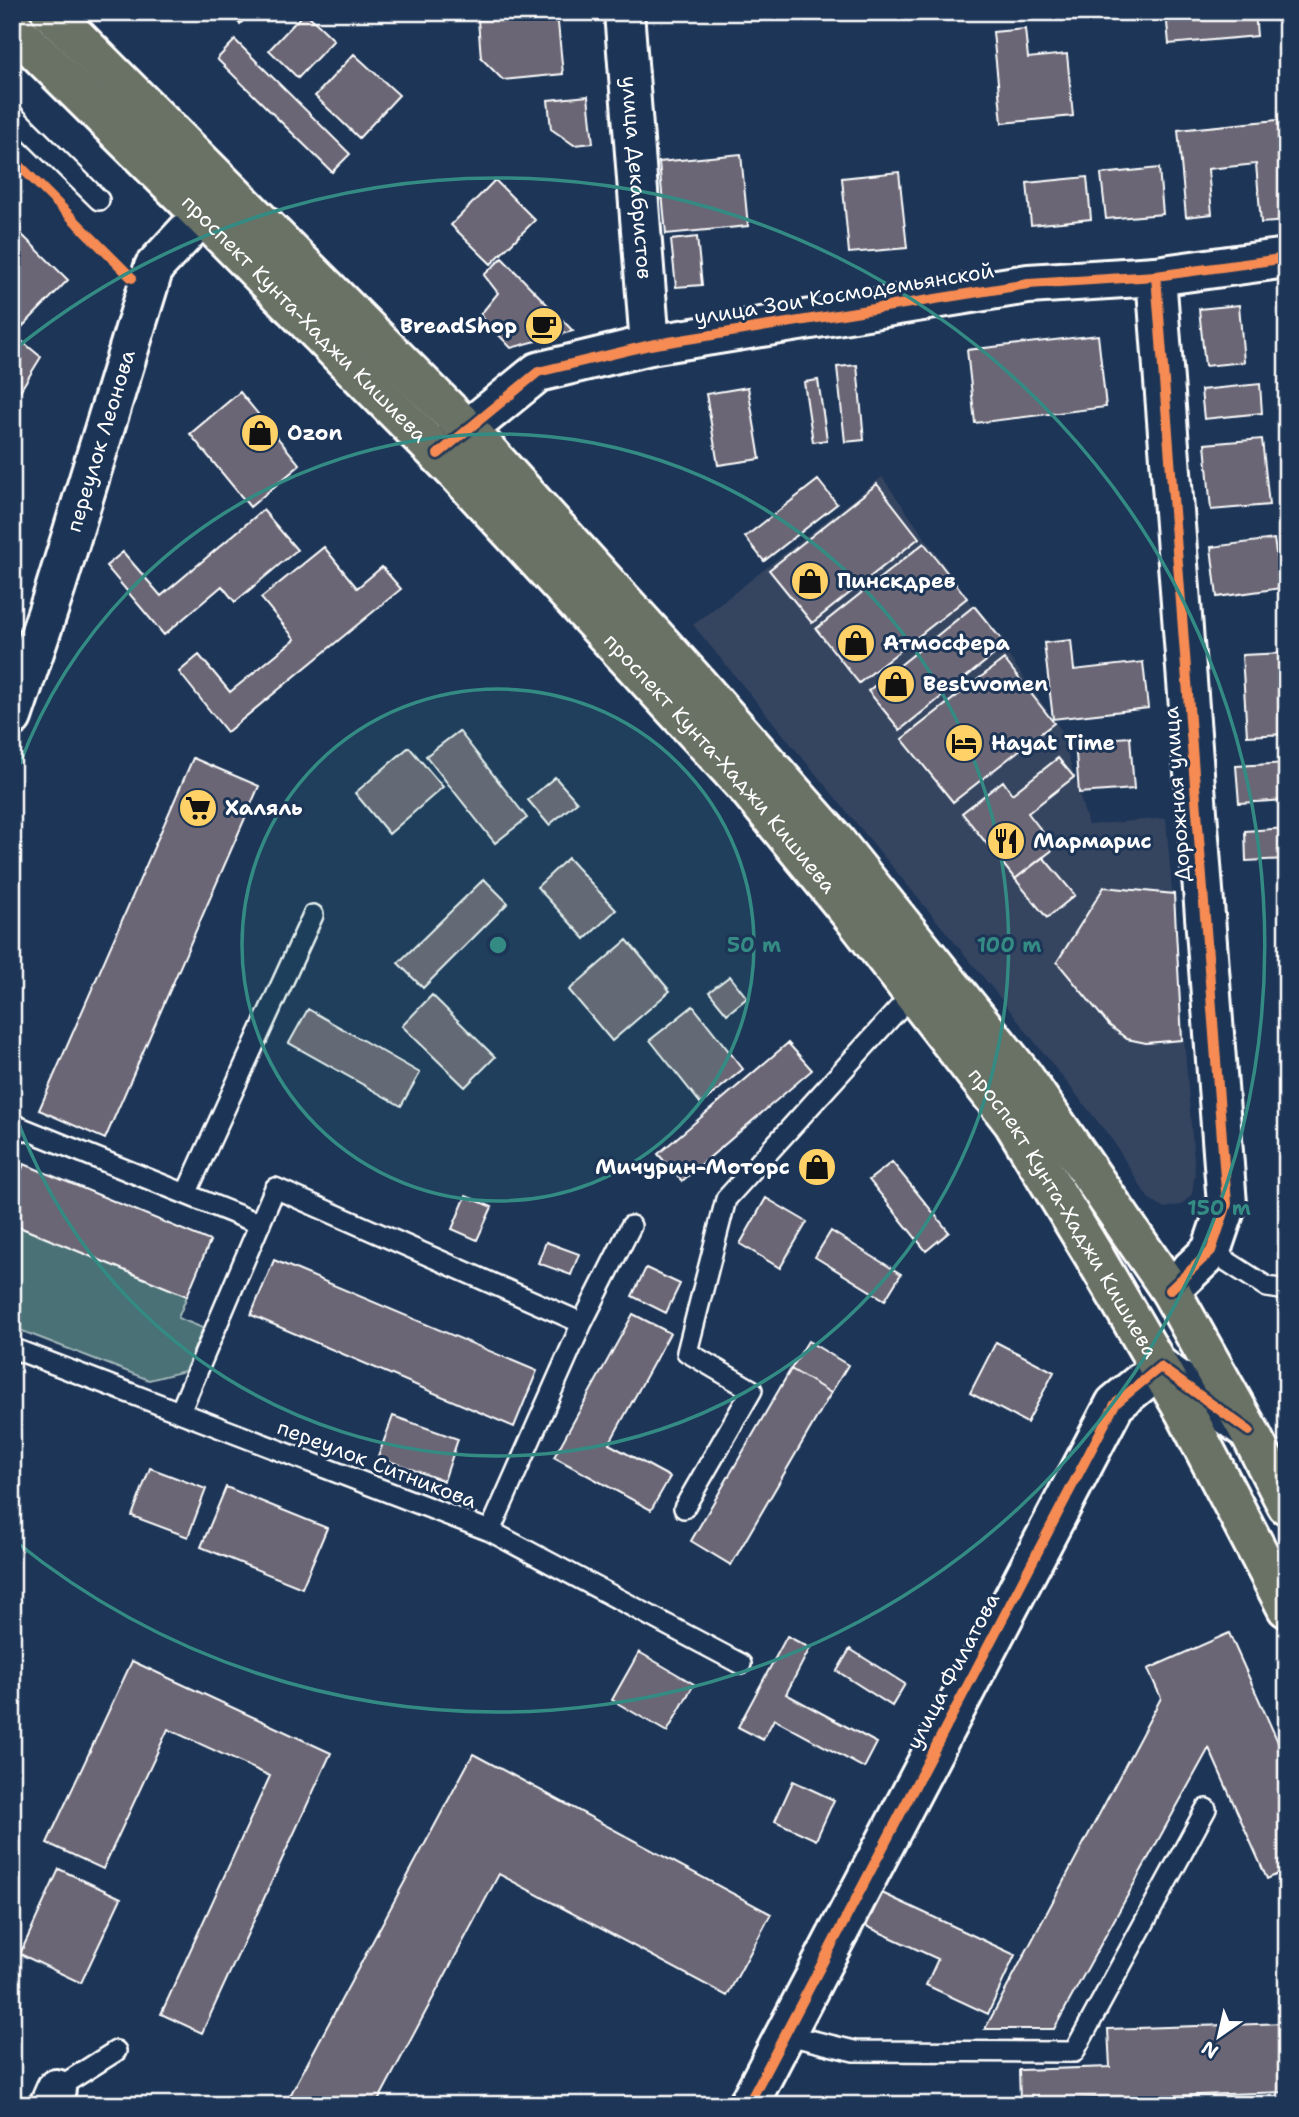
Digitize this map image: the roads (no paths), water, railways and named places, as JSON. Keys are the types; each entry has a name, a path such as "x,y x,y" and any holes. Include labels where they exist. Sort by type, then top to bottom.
{"main road":[{"name":"проспект Кунта-Хаджи Кишиева","path":"51,12 438,454 750,791 859,924 1013,1122 1160,1367 1287,1608"},
{"name":"проспект Кунта-Хаджи Кишиева","path":"12,27 215,202 467,429 830,835 1023,1076 1170,1290 1287,1505"}],"street":[{"name":"улица Декабристов","path":"624,12 650,345"},
{"name":"переулок Леонова","path":"12,717 55,590 154,267 215,202"},
{"name":"улица Зои Космодемьянской","path":"438,454 538,372 650,345 1028,284 1156,275 1287,258"},
{"name":"Дорожная улица","path":"1156,275 1227,1204 1211,1251 1170,1290"},
{"path":"1160,1367 1249,1431"},
{"name":"улица Филатова","path":"748,2105 1115,1404 1160,1367"}],"lane":[{"path":"12,114 99,200"},
{"path":"186,1194 313,915"},
{"path":"684,1508 752,1390 687,1352 726,1199 912,994"},
{"path":"12,1124 260,1224"},
{"path":"180,1412 275,1188 582,1323"},
{"name":"переулок Ситникова","path":"12,1348 489,1531 582,1323 631,1226"},
{"path":"1211,1251 1267,1287 1287,1290"},
{"path":"489,1531 741,1664"},
{"path":"784,2034 854,2051 1074,2052 1206,1809"},
{"path":"53,2097 116,2051"}],"place":[{"name":"BreadShop","path":"544,326"},
{"name":"Ozon","path":"260,433"},
{"name":"Пинскдрев","path":"810,581"},
{"name":"Атмосфера","path":"856,643"},
{"name":"Bestwomen","path":"896,684"},
{"name":"Hayat Time","path":"964,743"},
{"name":"Халяль","path":"198,808"},
{"name":"Мармарис","path":"1006,841"},
{"name":"Мичурин-Моторс","path":"817,1167"}]}
